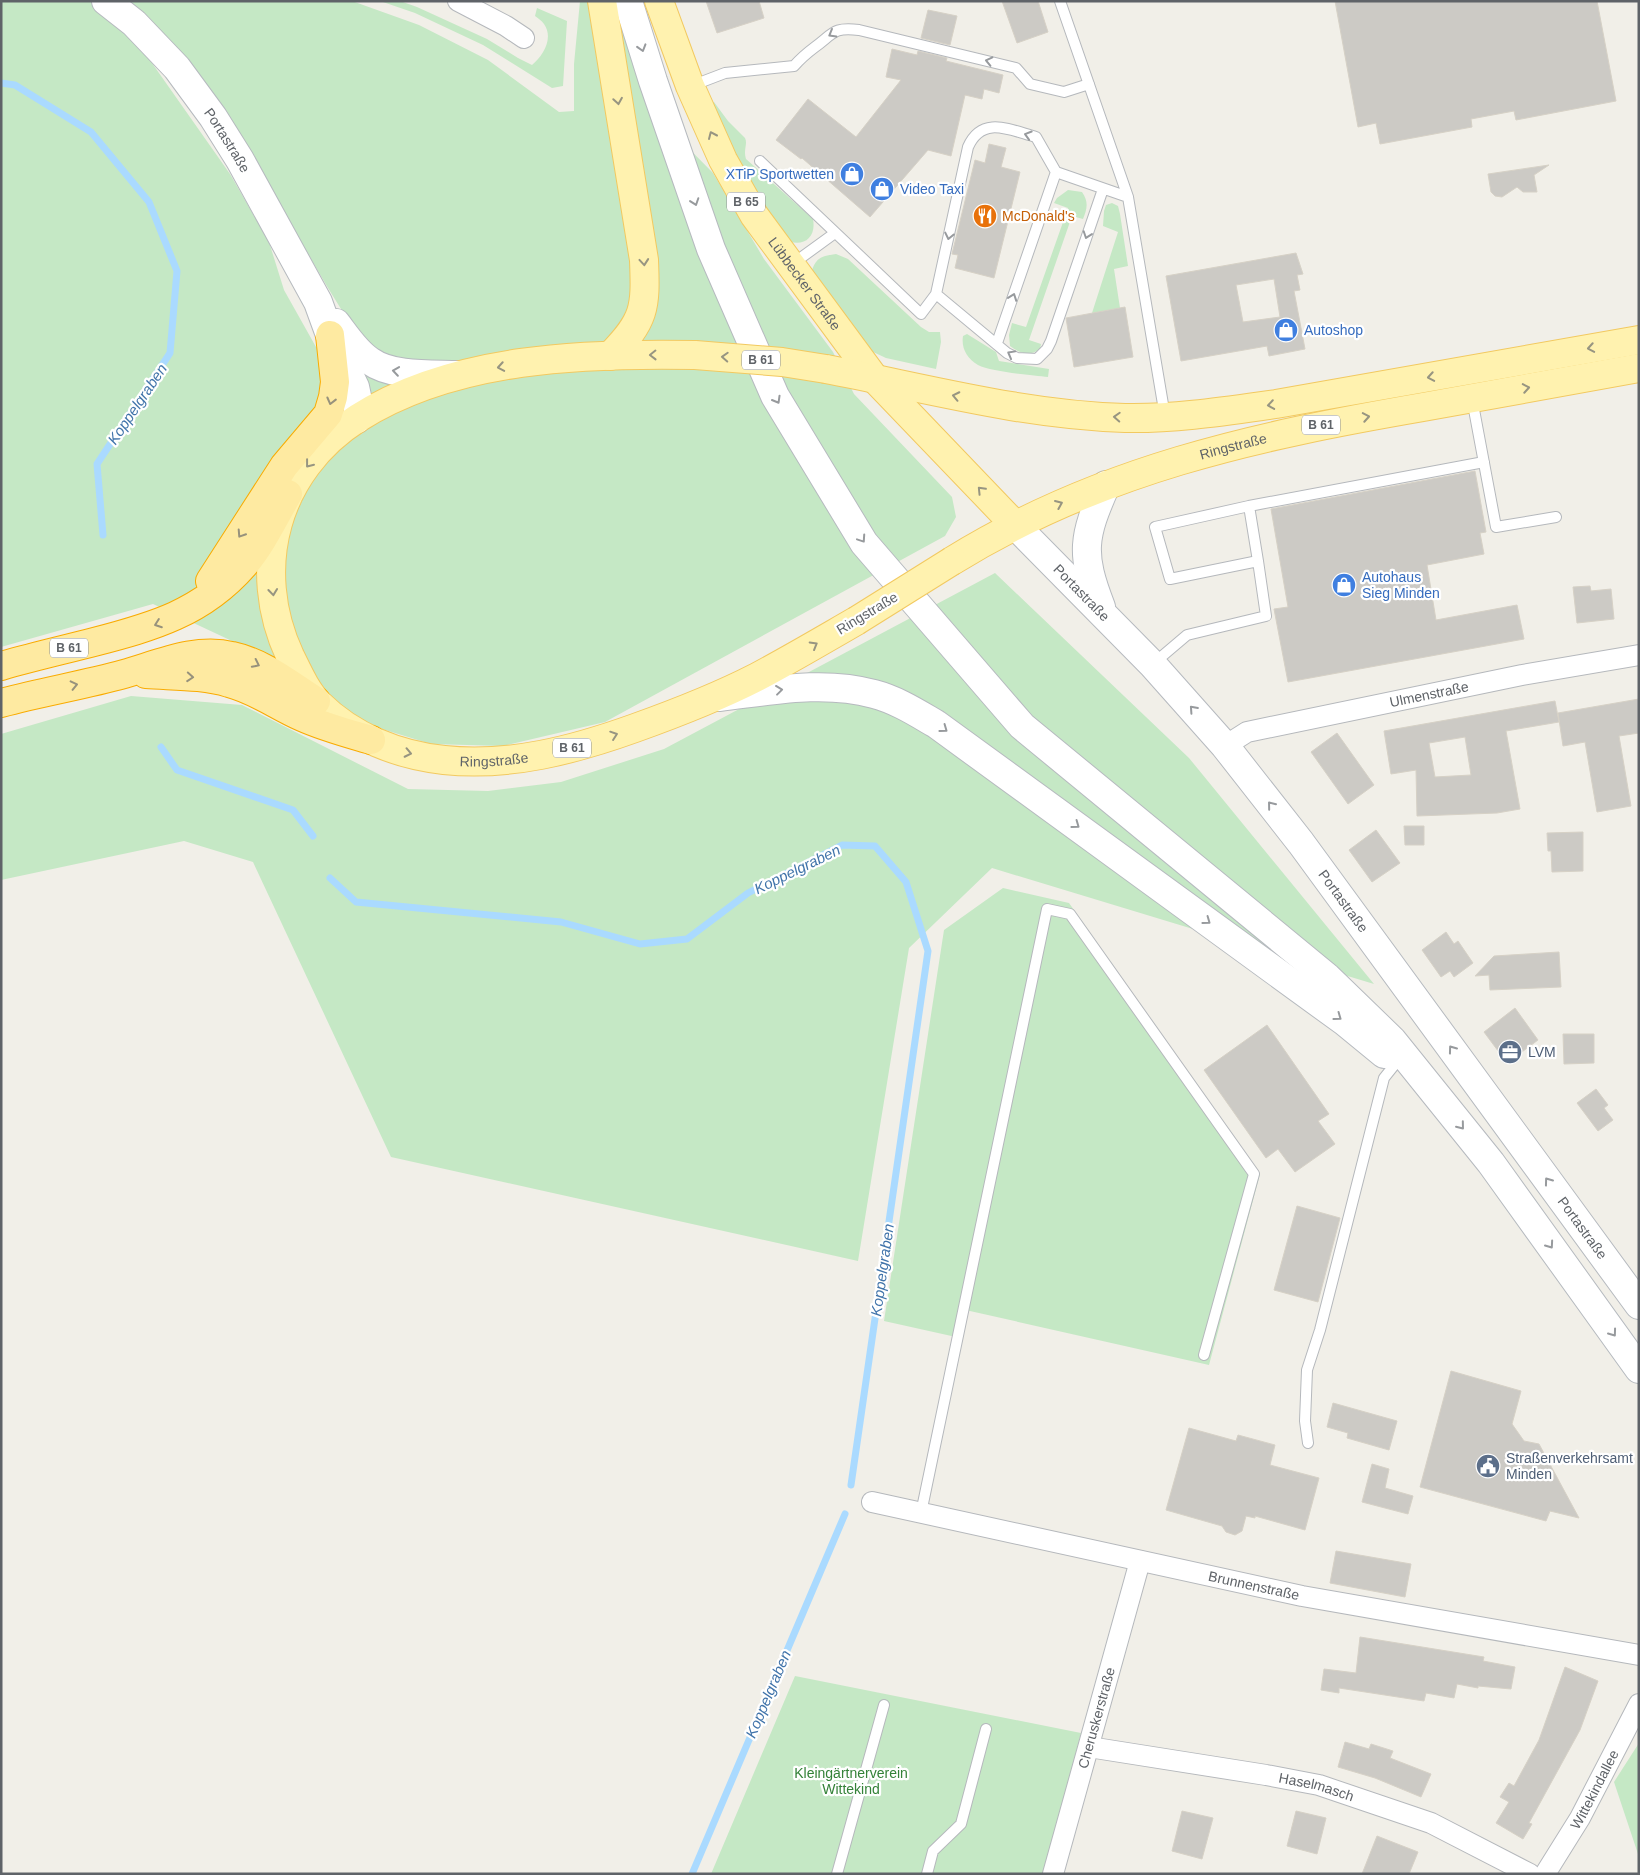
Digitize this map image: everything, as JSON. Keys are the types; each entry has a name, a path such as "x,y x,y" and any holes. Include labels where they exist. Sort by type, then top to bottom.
{"highway":[{"path":"193,608 284,466 328,414 335,382 330,335"},
{"name":"B 61","path":"1,666 140,630 193,608 210,597 244,565 258,547 288,494"},
{"name":"B 61","path":"1,703 124,674 172,658 208,653 230,655 252,661 273,672 316,701"},
{"path":"124,674 210,678 228,682 245,688 322,726 371,740"}],"main road":[{"name":"Portastraße","path":"106,1 134,23 177,68 213,117 240,160 318,302 330,335 355,387 358,401 357,419"},
{"path":"595,357 636,327 643,311 645,288 644,260 602,1"},
{"path":"628,1 653,81 711,249 775,396 864,543 1022,726 1327,977 1392,1040 1491,1163 1639,1369"},
{"name":"Lübbecker Straße","path":"658,1 690,86 722,160 754,215 875,379 1015,525"},
{"name":"Portastraße","path":"318,302 358,350 369,361 381,368 395,372 462,375"},
{"name":"B 61","path":"288,494 320,450 357,419 389,401 421,388 462,375 501,367 595,357 695,356 773,361 875,379 988,403 1042,411 1126,418 1217,413 1639,340"},
{"name":"Ringstraße","path":"288,494 279,520 274,544 271,575 275,612 283,641 300,676 316,701 337,719 371,740 397,750 432,758 475,761 508,760 544,755 610,737 703,702 756,678 856,621 952,561 1015,525 1106,484 1167,464 1267,436 1639,368"},
{"path":"1104,614 1090,579 1086,555 1086,539 1093,514 1106,484"},
{"name":"Portastraße","path":"1015,525 1104,614 1225,746 1301,843 1639,1304"},
{"path":"703,702 818,686 846,687 876,694 902,705 936,724 1345,1022 1432,1089"}],"street":[{"path":"458,1 524,38"},
{"name":"Ulmenstraße","path":"1225,746 1247,732 1522,675 1638,657"},
{"name":"Brunnenstraße","path":"872,1502 1302,1596 1639,1655"},
{"name":"Cheruskerstraße","path":"1053,1874 1140,1562"},
{"name":"Wittekindallee","path":"1545,1874 1580,1818 1639,1704"},
{"name":"Haselmasch","path":"1089,1747 1320,1785 1431,1823 1530,1874"}],"lane":[{"path":"1060,1 1128,197 1165,417"},
{"path":"690,86 725,73 794,66 830,33 844,28 1016,68 1030,84 1064,92 1089,84"},
{"path":"760,161 920,314 936,294 968,146 979,130 987,127 998,127 1036,136 1056,172 1128,197"},
{"path":"997,343 1056,172"},
{"path":"936,294 1007,353 1017,358 1037,359 1047,349 1103,189"},
{"path":"790,266 835,233"},
{"path":"1472,398 1496,527 1556,517"},
{"path":"1258,561 1170,579 1155,527 1249,506 1484,462"},
{"path":"1152,665 1187,635 1266,616 1249,506"},
{"path":"920,1513 1047,909 1070,914 1254,1174 1204,1355"},
{"path":"1308,1443 1305,1421 1307,1370 1320,1330 1384,1078 1396,1063"},
{"path":"838,1874 884,1705"},
{"path":"927,1874 932,1851 962,1824 986,1729"}],"green space":[{"path":"1,1 91,1 147,56 230,174 269,242 284,290 316,347 381,359 359,338 227,116 186,61 129,1 352,1 419,25 488,60 559,112 574,111 574,64 580,1 591,1 630,96 617,1 649,108 713,173 764,259 833,352 854,394 952,497 956,517 945,536 605,722 503,746 431,744 359,722 281,664 153,604 1,647"},
{"path":"380,1 400,1 417,7 487,39 532,65 543,52 548,35 543,23 535,16 537,8 567,21 563,86 552,88 483,45 415,13"},
{"path":"714,102 728,121 745,138 746,159 813,219 814,226 812,232 806,240 795,243 782,238 734,156 710,105"},
{"path":"1068,190 1082,192 1087,206 1086,212 1083,219 1072,216 1029,340 1041,344 1040,349 1032,353 1017,351 1010,346 1009,335 1012,323 1026,327 1068,208 1054,203 1057,198"},
{"path":"1112,203 1118,206 1128,266 1114,269 1120,308 1092,313 1118,232 1103,226 1106,205"},
{"path":"836,254 848,259 921,327 929,332 940,332 941,342 936,369 886,358 871,351 811,274 814,264 819,259"},
{"path":"967,334 996,352 999,361 1049,369 1048,377 1002,371 978,365 971,360 964,349 963,336"},
{"path":"995,573 1189,758 1374,984 992,868 909,948 858,1261 391,1157 253,862 184,841 1,880 1,734 131,696 242,705 408,789 488,791 561,782 664,749"},
{"path":"1003,888 1069,903 1260,1174 1209,1365 961,1309 956,1337 884,1321 944,930"},
{"name":"Kleingärtnerverein Wittekind","path":"795,1676 1081,1733 1044,1874 711,1874"},
{"path":"1639,1743 1639,1857 1614,1782"}],"building":[{"path":"706,1 759,1 764,18 717,33"},
{"path":"1002,1 1038,1 1048,32 1017,43"},
{"path":"1335,1 1597,1 1616,101 1516,120 1514,111 1471,119 1472,127 1380,144 1376,123 1358,127"},
{"path":"928,10 957,16 950,45 921,38"},
{"path":"892,49 917,55 918,51 947,58 946,61 1003,75 999,93 984,89 982,99 965,95 951,156 928,150 870,217 802,158 776,140 808,99 856,137 901,80 886,77"},
{"name":"McDonald's","path":"989,144 1006,148 1001,167 1020,172 994,278 955,268 958,255 952,254 975,160 985,163"},
{"path":"1549,165 1534,175 1537,192 1523,192 1517,187 1502,197 1495,196 1491,192 1488,174"},
{"path":"1296,253 1303,274 1297,275 1300,290 1294,291 1305,349 1269,356 1267,346 1181,361 1166,276","holes":["1274,279 1280,317 1243,322 1236,285"]},
{"path":"1125,307 1133,357 1074,367 1066,318"},
{"path":"1475,471 1486,532 1480,533 1484,554 1427,565 1436,620 1517,605 1524,639 1288,682 1274,609 1288,607 1271,509"},
{"path":"1590,586 1591,591 1611,589 1614,619 1577,623 1573,587"},
{"path":"1639,699 1639,733 1619,736 1631,806 1597,812 1585,742 1563,746 1558,713"},
{"path":"1555,701 1559,722 1506,731 1520,809 1497,813 1417,816 1416,770 1391,774 1384,731","holes":["1465,737 1471,775 1435,777 1429,743"]},
{"path":"1337,733 1374,785 1348,804 1311,752"},
{"path":"1404,826 1424,826 1424,845 1405,845"},
{"path":"1376,830 1400,863 1372,882 1349,850"},
{"path":"1583,832 1583,871 1552,872 1551,851 1548,851 1547,833"},
{"path":"1446,932 1454,944 1458,941 1473,963 1454,977 1450,971 1441,977 1422,950"},
{"path":"1559,952 1561,987 1490,990 1489,975 1475,976 1494,956"},
{"name":"LVM","path":"1515,1008 1538,1040 1507,1063 1484,1032"},
{"path":"1267,1025 1329,1114 1318,1121 1335,1144 1295,1172 1278,1149 1266,1158 1204,1070"},
{"path":"1563,1034 1594,1034 1594,1063 1564,1064"},
{"path":"1596,1089 1608,1105 1604,1108 1613,1120 1598,1131 1577,1103"},
{"path":"1297,1206 1340,1218 1318,1302 1274,1290"},
{"name":"Straßenverkehrsamt Minden","path":"1451,1371 1521,1391 1512,1424 1524,1441 1539,1444 1579,1518 1550,1511 1546,1521 1420,1487"},
{"path":"1333,1403 1397,1421 1389,1450 1347,1438 1348,1433 1327,1427"},
{"path":"1189,1428 1236,1441 1238,1435 1275,1445 1270,1465 1319,1478 1305,1530 1255,1516 1255,1518 1246,1516 1242,1531 1235,1535 1226,1532 1222,1526 1166,1510"},
{"path":"1372,1464 1389,1469 1385,1488 1413,1496 1408,1514 1362,1502"},
{"path":"1336,1551 1411,1564 1405,1597 1330,1583"},
{"path":"1360,1637 1484,1657 1483,1661 1515,1667 1511,1689 1478,1686 1478,1688 1457,1684 1454,1698 1426,1693 1424,1701 1339,1688 1339,1693 1321,1690 1324,1669 1356,1673"},
{"path":"1565,1667 1598,1681 1580,1730 1529,1823 1532,1824 1523,1839 1496,1823 1509,1802 1500,1797 1509,1783 1514,1786 1539,1740"},
{"path":"1345,1742 1369,1749 1371,1744 1393,1751 1390,1758 1431,1774 1421,1797 1375,1778 1338,1767"},
{"path":"1182,1811 1213,1818 1202,1859 1172,1851"},
{"path":"1296,1811 1326,1818 1317,1854 1287,1846"},
{"path":"1377,1836 1418,1852 1409,1874 1362,1874"}],"waterway":[{"name":"Koppelgraben","path":"1,83 15,85 91,132 149,202 177,271 170,353 97,464 103,535"},
{"name":"Koppelgraben","path":"161,747 177,770 293,810 313,836"},
{"name":"Koppelgraben","path":"330,878 356,902 561,922 640,944 687,939 748,893 842,845 875,846 906,882 928,951 851,1485"},
{"name":"Koppelgraben","path":"692,1874 845,1514"}],"place":[{"name":"XTiP Sportwetten","path":"852,174"},
{"name":"Video Taxi","path":"882,189"},
{"name":"McDonald's","path":"985,216"},
{"name":"Autoshop","path":"1286,330"},
{"name":"Autohaus Sieg Minden","path":"1344,585"},
{"name":"LVM","path":"1510,1052"},
{"name":"Straßenverkehrsamt Minden","path":"1488,1466"}]}
